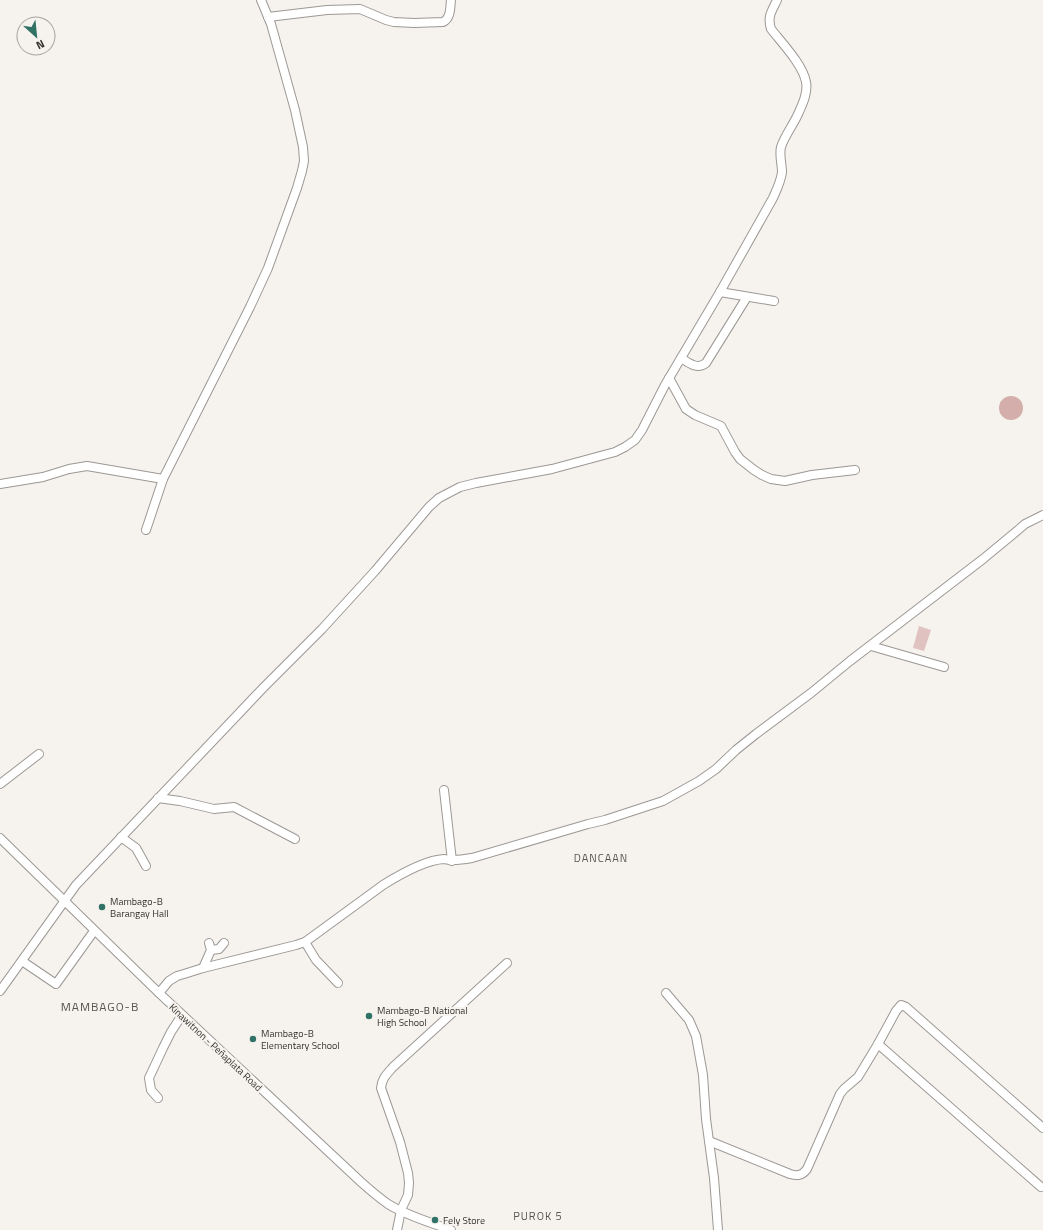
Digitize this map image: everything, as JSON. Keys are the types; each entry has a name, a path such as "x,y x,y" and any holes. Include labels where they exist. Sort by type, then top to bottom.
{"street":[{"path":"146,530 163,479 250,307 268,268 302,171 304,161 298,123 268,17 261,0"},
{"path":"268,17 327,10 360,9 394,22 443,22 447,20 449,16 451,0"},
{"path":"0,991 76,885 263,688 322,629 375,571 429,507 439,498 460,487 552,469 615,452 635,440 773,198 780,182 782,173 780,156 781,148 799,112 806,92 806,83 804,74 771,28 769,22 770,15 777,0"},
{"path":"720,292 774,301"},
{"path":"681,358 693,365 699,366 706,363 747,297"},
{"path":"669,378 686,410 694,415 721,426 740,460 762,475 771,479 785,481 812,475 855,470"},
{"path":"0,484 43,477 69,469 87,466 163,479"},
{"path":"159,993 169,981 177,976 305,942 396,877 415,868 444,859 452,861 472,858 605,820 662,801 685,789 699,781 716,768 756,734 811,693 1025,524 1043,515"},
{"path":"871,646 944,667"},
{"path":"0,784 40,754"},
{"path":"444,790 452,861"},
{"path":"158,798 214,808 234,807 293,835"},
{"path":"121,837 136,848 146,866"},
{"name":"Kinawitnon - Peñaplata Road","path":"0,838 182,1015 361,1182 376,1195 401,1210 451,1230"},
{"path":"22,961 56,984 94,931"},
{"path":"305,942 316,960 338,983"},
{"path":"203,968 210,946 220,949 224,943"},
{"path":"397,1230 401,1210 409,1190 408,1173 398,1136 381,1088 384,1077 393,1067 508,963"},
{"path":"666,993 689,1020 696,1036 703,1075 706,1119 718,1230"},
{"path":"709,1141 790,1174 797,1176 802,1174 807,1169 840,1094 858,1076 899,1007 904,1006 1043,1128"},
{"path":"158,1098 151,1090 149,1078 168,1038 182,1015"},
{"path":"878,1044 1041,1187"}],"shaded area":[{"path":"1011,396 1020,399 1023,408 1020,417 1011,420 1002,417 999,408 1002,399"},
{"path":"919,626 931,630 924,651 913,648"}],"place":[{"name":"Mambago-B Barangay Hall","path":"102,907"},
{"name":"Mambago-B National High School","path":"369,1016"},
{"name":"Mambago-B Elementary School","path":"253,1039"},
{"name":"Fely Store","path":"435,1220"}],"district":[{"name":"DANCAAN","path":"601,858"},
{"name":"MAMBAGO-B","path":"100,1007"},
{"name":"PUROK 5","path":"538,1216"}]}
